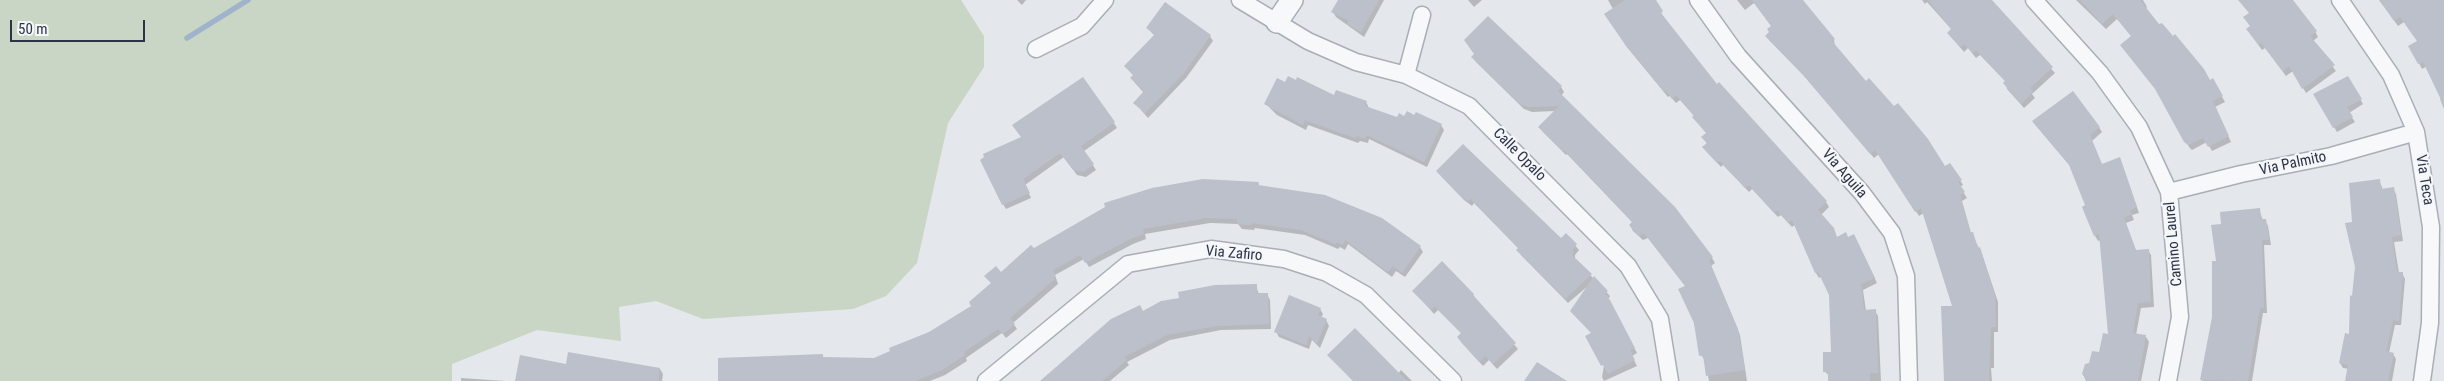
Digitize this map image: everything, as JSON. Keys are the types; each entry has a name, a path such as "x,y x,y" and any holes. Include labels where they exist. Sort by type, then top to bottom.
{"street":[{"path":"1036,49 1082,26 1105,0"},
{"name":"Calle Opalo","path":"1240,0 1308,41 1356,62 1406,75 1469,106 1628,266 1660,319 1670,381"},
{"path":"1277,22 1292,0"},
{"name":"Via Aguila","path":"1698,0 1738,56 1862,193 1892,233 1906,276 1908,381"},
{"name":"Camino Laurel","path":"2034,0 2100,73 2133,119 2170,192 2180,317 2168,381"},
{"name":"Via Teca","path":"2340,0 2391,75 2416,132 2431,226 2430,322 2422,381"},
{"path":"1406,75 1422,15"},
{"name":"Via Palmito","path":"2170,192 2241,174 2331,156 2416,132"},
{"name":"Via Zafiro","path":"986,381 1128,264 1211,249 1284,259 1327,273 1366,295 1453,381"}],"green space":[{"path":"0,0 961,0 984,36 984,67 948,123 917,263 886,296 853,309 703,319 656,301 619,307 621,341 537,330 452,364 452,381 0,381"}],"building":[{"path":"1338,0 1379,0 1361,32 1347,24 1349,21 1331,12"},
{"path":"1625,0 1656,0 1663,11 1661,13 1717,84 1719,82 1827,201 1818,210 1834,228 1837,237 1846,232 1848,237 1854,234 1875,278 1861,284 1864,310 1876,309 1878,373 1870,373 1870,381 1828,381 1828,372 1823,372 1823,352 1831,352 1829,295 1818,272 1815,273 1792,220 1788,223 1777,210 1774,213 1749,185 1745,188 1720,161 1717,163 1702,147 1707,143 1701,137 1706,133 1692,117 1694,115 1676,95 1672,99 1666,91 1664,92 1622,40 1604,14"},
{"path":"1752,0 1803,0 1835,39 1832,41 1866,81 1869,78 1894,106 1898,103 1928,139 1945,166 1950,163 1962,180 1958,182 1965,192 1960,195 1970,232 1973,232 1978,248 1980,247 1995,296 1996,327 1991,327 1989,381 1944,381 1941,306 1952,306 1921,208 1915,212 1875,150 1870,154 1800,71 1765,36 1769,32 1767,29 1771,26"},
{"path":"1928,0 1992,0 2053,67 2030,88 2033,92 2021,104 2003,83 2005,81 1976,50 1973,53 1964,44 1960,47 1947,33 1951,29"},
{"path":"2080,0 2140,0 2159,24 2162,23 2173,36 2175,34 2204,69 2210,80 2213,78 2223,96 2213,101 2229,136 2208,147 2203,138 2188,145 2184,142 2155,89 2120,45 2131,36 2113,14 2102,24"},
{"path":"2238,0 2293,0 2317,31 2310,36 2335,65 2302,89 2289,66 2283,71 2261,43 2259,45 2246,29 2250,26 2243,17 2249,13"},
{"path":"2380,0 2444,0 2444,106 2423,62 2418,64 2408,46 2417,41 2400,17 2394,21"},
{"path":"1165,2 1211,35 1184,73 1145,113 1133,103 1144,91 1130,78 1133,75 1124,66 1155,34 1146,28"},
{"path":"1488,16 1562,86 1558,91 1675,207 1713,257 1709,260 1738,329 1745,370 1706,376 1703,355 1699,356 1694,323 1678,289 1685,286 1644,233 1639,236 1629,225 1632,222 1564,150 1538,127 1559,106 1528,107 1520,104 1471,57 1474,54 1464,40"},
{"path":"1288,76 1296,80 1297,77 1334,95 1336,90 1367,101 1365,106 1397,117 1399,113 1404,116 1407,111 1414,115 1416,112 1442,124 1424,162 1367,135 1365,139 1357,136 1355,138 1305,120 1303,125 1264,104 1277,78 1285,82"},
{"path":"2348,76 2362,99 2347,107 2353,117 2333,128 2313,94"},
{"path":"1083,77 1115,122 1081,146 1094,164 1083,172 1073,170 1060,153 1023,179 1030,193 1002,205 980,160 984,157 983,154 1021,137 1012,125"},
{"path":"2073,91 2100,127 2090,135 2102,164 2120,157 2137,207 2130,210 2132,214 2124,218 2136,250 2149,249 2151,302 2138,303 2133,333 2146,335 2138,381 2088,381 2082,374 2085,364 2089,363 2092,351 2099,352 2103,333 2108,334 2099,234 2094,236 2082,207 2085,205 2069,165 2032,121"},
{"path":"1463,144 1561,238 1566,233 1577,244 1572,250 1574,252 1572,255 1592,274 1565,299 1516,250 1518,248 1471,199 1468,201 1459,195 1436,171"},
{"path":"1203,179 1259,182 1258,185 1325,195 1382,218 1421,246 1402,273 1393,266 1388,272 1345,240 1343,245 1337,242 1335,244 1301,230 1252,223 1252,225 1237,224 1237,219 1206,218 1143,229 1144,234 1130,239 1085,263 1080,255 1053,270 1056,278 1010,318 1015,324 1003,334 998,329 964,352 965,355 942,370 915,381 718,381 718,358 823,354 823,357 874,358 890,351 889,348 929,332 971,306 969,302 991,283 984,276 996,266 1001,272 1031,245 1034,248 1105,207 1104,203 1152,188"},
{"path":"2380,179 2381,189 2394,187 2401,235 2392,237 2397,272 2403,272 2399,321 2393,320 2386,351 2394,353 2388,381 2345,381 2348,365 2339,363 2345,333 2349,334 2350,295 2352,296 2355,267 2345,223 2352,222 2349,183"},
{"path":"2260,208 2261,219 2266,219 2269,240 2262,240 2264,308 2260,308 2248,381 2200,380 2212,317 2212,261 2216,261 2211,225 2221,224 2220,212"},
{"path":"1442,261 1474,294 1516,343 1493,364 1485,356 1479,362 1457,337 1461,333 1435,306 1431,310 1412,291"},
{"path":"1594,276 1608,291 1605,294 1635,348 1630,350 1635,360 1608,374 1603,365 1601,366 1585,336 1591,333 1570,311"},
{"path":"1257,284 1257,293 1268,293 1269,324 1217,326 1167,335 1124,357 1127,360 1102,381 1040,381 1111,319 1140,305 1143,311 1161,301 1179,298 1178,292 1215,285"},
{"path":"1289,295 1321,308 1318,315 1327,319 1317,344 1309,336 1306,345 1274,332"},
{"path":"1355,328 1407,381 1353,381 1327,355"},
{"path":"568,352 660,368 658,381 515,381 520,355 566,364"},
{"path":"1537,362 1567,381 1524,381"}],"waterway":[{"path":"187,38 248,0"}]}
